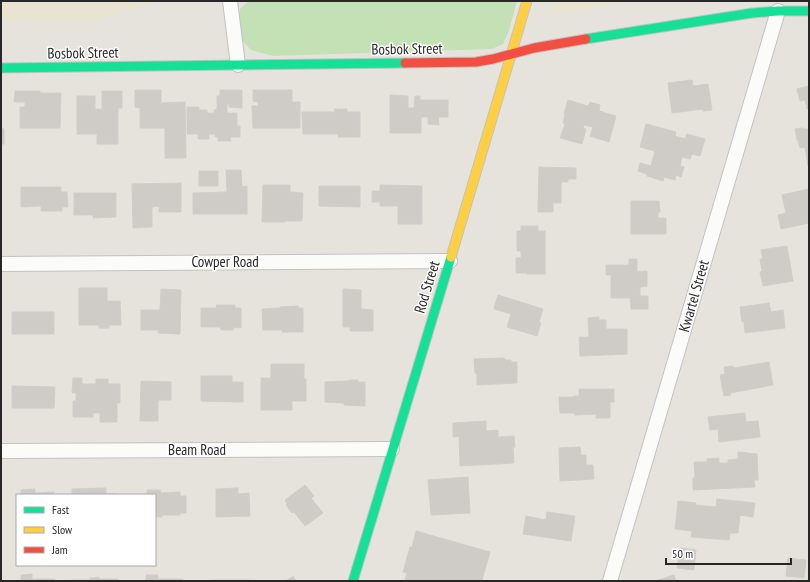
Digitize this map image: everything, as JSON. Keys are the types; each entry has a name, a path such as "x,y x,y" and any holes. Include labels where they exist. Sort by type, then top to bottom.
{"street":[{"path":"230,1 238,65"},
{"name":"Rod Street","path":"353,581 527,1"},
{"name":"Bosbok Street","path":"1,68 476,62 486,61 542,46 705,20 752,13 778,11 809,12"},
{"name":"Kwartel Street","path":"610,581 778,11"},
{"name":"Cowper Road","path":"1,264 450,261"},
{"name":"Beam Road","path":"1,451 392,449"}],"shaded area":[{"path":"1,1 160,1 88,23 10,22 1,15"},
{"path":"555,1 636,1 550,16"}],"green space":[{"path":"249,1 517,1 509,31 503,44 492,49 273,56 251,50 239,37 237,22 240,9"}],"building":[{"path":"692,80 693,86 708,84 712,110 703,111 703,109 672,113 668,83"},
{"path":"809,86 809,108 807,109 805,100 800,101 797,89"},
{"path":"135,90 161,90 161,103 185,102 186,158 165,158 165,128 140,128 140,108 135,107"},
{"path":"220,90 242,90 242,108 229,107 229,104 227,104 227,113 237,113 237,126 240,126 240,137 230,137 231,141 218,141 218,137 215,137 215,134 209,134 209,139 198,139 198,134 187,134 187,107 199,107 199,110 207,110 207,113 214,113 214,110 217,109 217,96 220,96"},
{"path":"253,90 292,90 292,102 300,102 300,128 253,128 252,106 258,106 258,102 253,101"},
{"path":"15,91 61,93 60,128 20,128 20,107 25,107 25,102 14,102"},
{"path":"102,91 122,91 122,108 118,108 118,144 97,144 97,134 77,134 77,96 95,96 95,109 102,109"},
{"path":"390,95 408,96 408,108 414,108 421,117 421,133 390,133"},
{"path":"415,96 420,96 420,100 448,100 448,117 438,117 439,125 428,124 428,117 421,117 414,108"},
{"path":"568,100 588,106 590,102 600,105 599,111 616,116 609,142 590,136 593,127 584,125 583,128 586,129 582,144 560,138 565,124 563,123 564,114"},
{"path":"334,109 347,109 347,112 360,112 360,137 338,137 338,134 303,134 302,112 335,112"},
{"path":"646,124 676,132 675,136 685,139 687,134 705,139 700,156 692,154 690,159 682,157 680,166 684,167 681,177 676,175 675,180 664,177 663,181 647,176 647,174 638,171 640,163 651,166 655,151 640,147"},
{"path":"1,128 4,129 4,144 1,144"},
{"path":"795,129 809,129 809,166 805,147 800,148"},
{"path":"539,167 576,168 576,179 568,179 568,182 561,182 561,203 553,203 553,212 538,212"},
{"path":"226,170 241,170 242,187 247,186 247,214 193,214 193,193 227,192"},
{"path":"199,171 218,171 218,186 199,186"},
{"path":"181,183 181,212 159,212 159,206 152,207 152,227 133,228 132,184"},
{"path":"263,185 290,185 290,192 303,193 302,221 262,222"},
{"path":"380,185 422,186 422,224 398,224 398,206 380,206 380,202 372,202 372,191 380,191"},
{"path":"319,186 360,186 360,207 319,206"},
{"path":"21,187 61,187 61,192 67,192 68,207 62,207 62,211 41,211 41,206 21,207"},
{"path":"809,189 809,223 781,229 778,215 786,213 782,195"},
{"path":"74,193 116,193 116,217 93,218 93,215 74,215"},
{"path":"631,201 659,201 660,212 658,212 658,218 666,218 666,234 631,234"},
{"path":"521,226 538,226 538,231 545,231 545,274 516,273 516,258 521,258 521,251 517,251 517,231 521,231"},
{"path":"787,246 793,281 763,286 760,272 762,271 760,259 763,259 761,250"},
{"path":"629,259 637,259 637,272 647,271 647,286 640,287 640,296 648,296 648,309 631,309 630,298 611,298 611,275 606,275 606,265 629,265"},
{"path":"79,288 107,288 107,301 120,301 121,325 109,325 109,328 99,328 99,325 79,325"},
{"path":"161,289 181,290 180,334 158,333 158,330 141,330 141,310 160,310"},
{"path":"343,289 361,290 361,309 373,310 373,331 350,331 350,327 343,327"},
{"path":"498,295 543,309 537,336 507,327 511,314 494,309"},
{"path":"769,303 771,312 783,310 785,328 745,333 740,307"},
{"path":"216,305 235,305 235,308 241,308 241,328 233,327 233,330 221,330 220,327 201,327 201,308 217,308"},
{"path":"298,306 299,308 303,308 303,332 263,330 262,309"},
{"path":"12,312 54,312 54,334 12,334"},
{"path":"599,317 599,320 606,320 606,329 627,329 627,354 580,356 579,337 589,337 588,318"},
{"path":"504,358 505,360 511,360 511,362 517,362 517,383 477,385 477,374 475,373 474,359"},
{"path":"769,362 773,385 730,393 731,395 724,396 720,375 725,374 724,367 733,366 734,368"},
{"path":"271,364 304,364 306,401 292,401 292,410 261,410 261,378 271,378"},
{"path":"201,376 232,376 232,382 243,382 243,402 201,401"},
{"path":"73,378 82,378 82,384 96,384 96,379 108,379 108,384 120,384 120,403 117,403 117,422 100,422 100,413 93,413 93,417 73,417 73,401 76,401 76,393 72,393"},
{"path":"349,380 365,382 365,406 325,402 325,382"},
{"path":"141,381 171,382 171,400 158,400 158,421 140,421"},
{"path":"12,386 55,387 54,408 12,408"},
{"path":"579,389 614,389 614,402 610,402 610,418 596,418 596,414 575,415 575,413 560,413 559,397 579,396"},
{"path":"745,413 746,422 758,421 760,437 719,442 718,429 710,430 708,417"},
{"path":"486,421 486,431 498,430 498,437 514,436 514,463 460,466 459,436 453,437 453,423"},
{"path":"580,447 581,455 586,455 586,465 593,465 594,479 560,481 559,448"},
{"path":"738,452 757,454 758,480 754,480 755,487 693,490 693,478 695,478 694,462 707,462 707,459 719,458 719,463 728,463 728,460 738,459"},
{"path":"468,477 470,513 431,515 428,480"},
{"path":"305,485 314,496 311,498 323,513 305,526 294,512 292,513 286,505 285,500"},
{"path":"106,488 106,494 72,494 72,489"},
{"path":"238,488 238,494 249,493 250,516 216,517 216,489"},
{"path":"35,489 35,493 54,492 54,494 21,494 21,490"},
{"path":"147,490 160,490 161,493 180,492 180,496 186,496 186,513 156,517 156,494 147,494"},
{"path":"717,499 755,503 753,517 740,515 738,533 730,533 729,540 691,537 692,531 675,529 678,501 696,503 695,505 716,507"},
{"path":"547,512 575,516 571,541 523,534 526,516 546,520"},
{"path":"416,531 490,552 482,580 484,581 405,581 407,573 403,572"},
{"path":"680,548 696,550 694,570 677,568"},
{"path":"788,558 806,560 804,578 786,576"},
{"path":"32,574 32,579 55,579 55,581 21,581 21,575"},
{"path":"146,575 158,575 158,579 183,579 183,581 146,581"},
{"path":"674,575 676,581 655,581"},
{"path":"293,576 296,581 286,581"},
{"path":"99,577 99,579 118,579 118,581 71,581 90,580 90,578"},
{"path":"250,580 250,581 211,581"}],"traffic: fast":[{"path":"586,39 752,13 809,11"},
{"path":"1,68 405,63"},
{"path":"353,581 451,257"}],"traffic: slow":[{"path":"451,257 527,1"}],"traffic: jam":[{"path":"405,63 476,62 534,48 586,39"}]}
